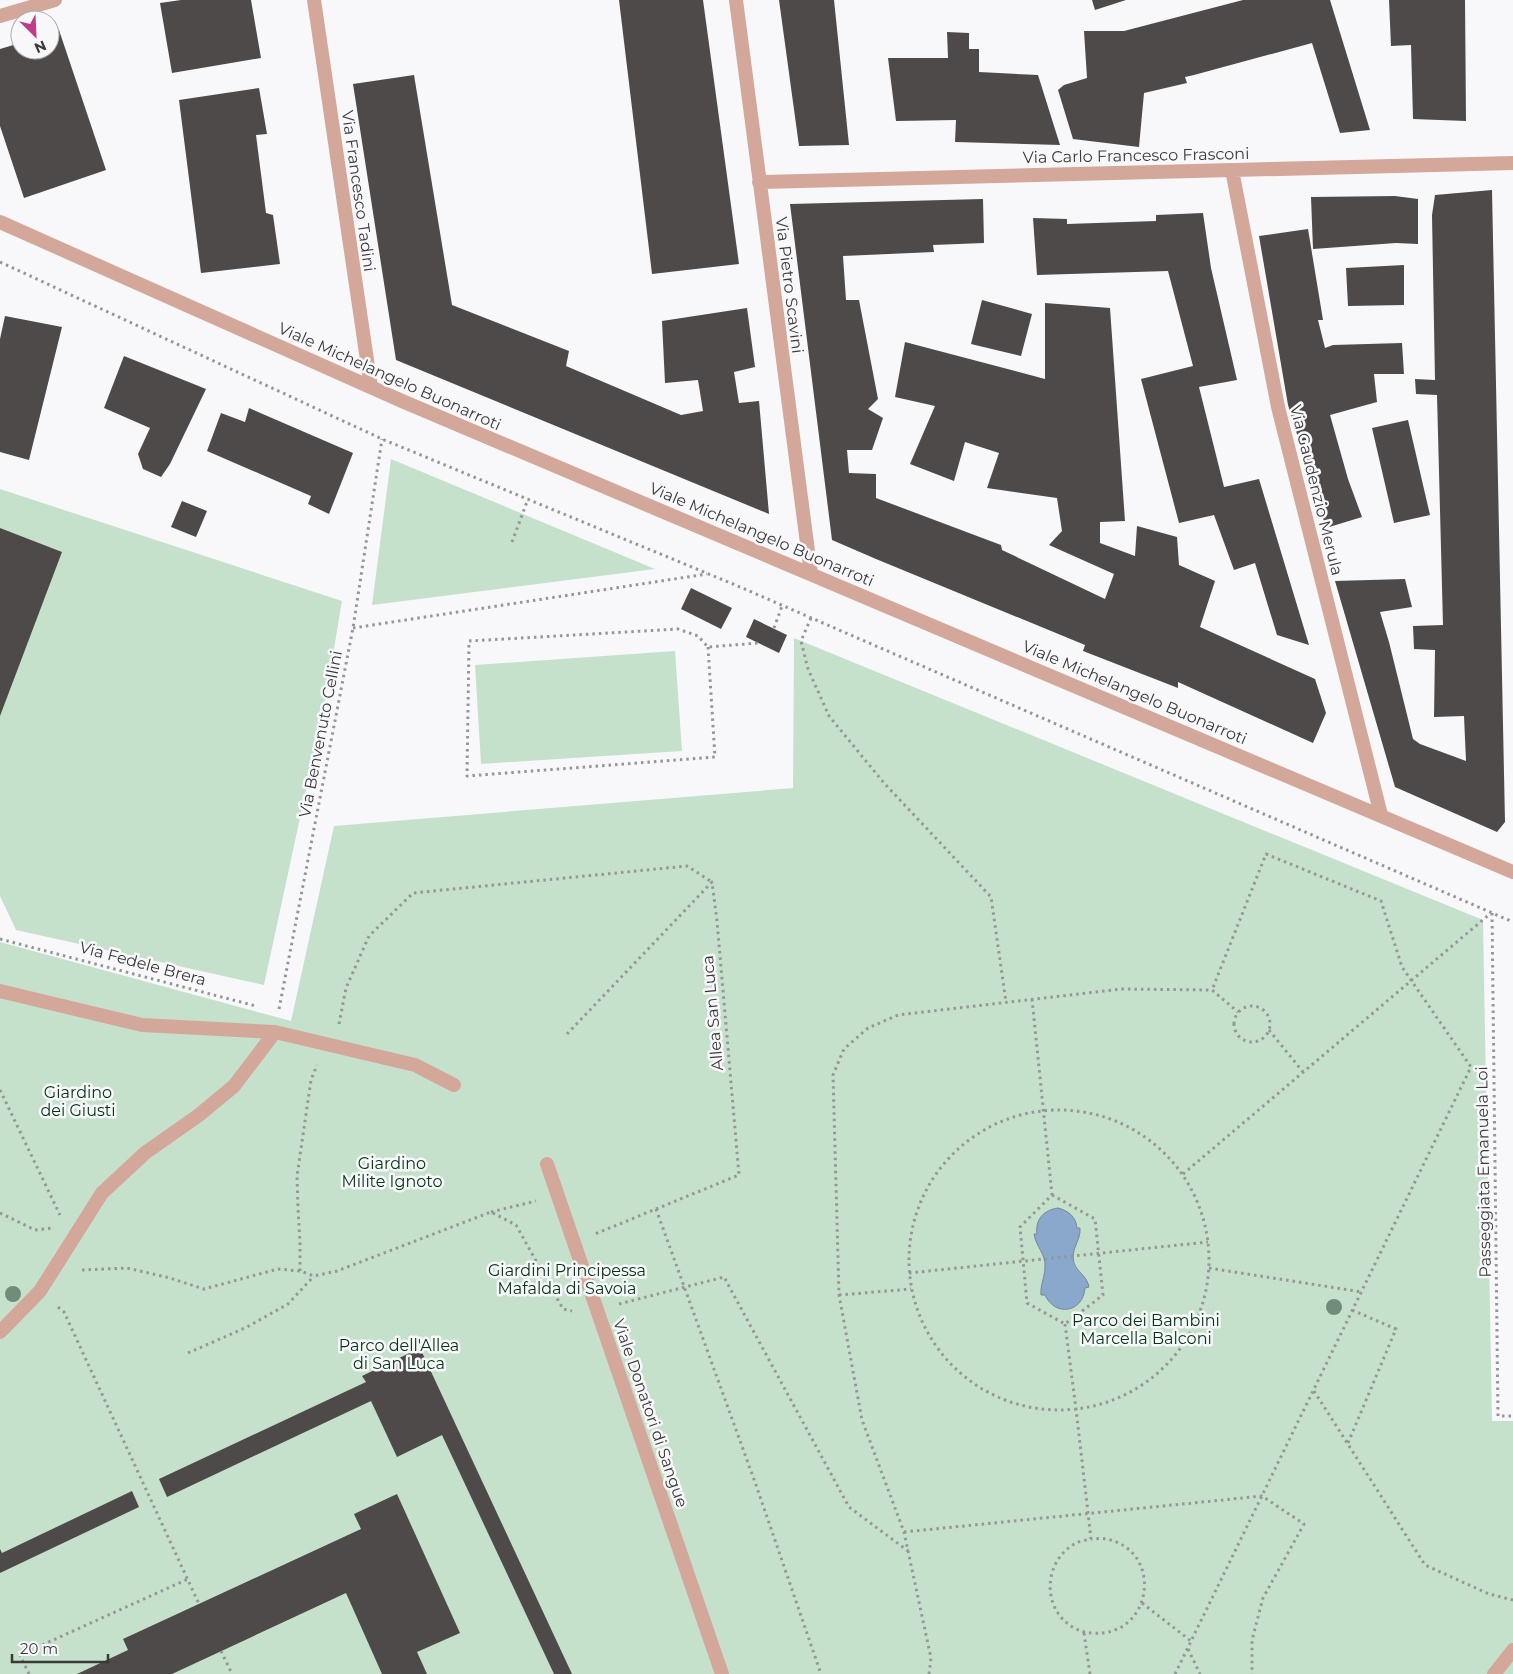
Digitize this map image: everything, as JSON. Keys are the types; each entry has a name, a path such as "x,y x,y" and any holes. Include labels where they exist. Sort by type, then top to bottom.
{"street":[{"path":"0,16 55,0"},
{"name":"Via Francesco Tadini","path":"314,0 371,387"},
{"name":"Via Pietro Scavini","path":"736,0 811,574"},
{"name":"Via Carlo Francesco Frasconi","path":"759,182 1513,163"},
{"name":"Via Gaudenzio Merula","path":"1232,170 1278,407 1381,815"},
{"name":"Viale Michelangelo Buonarroti","path":"0,222 371,387 1513,872"},
{"path":"0,992 142,1025 275,1032 415,1065 454,1085"},
{"path":"0,1332 40,1291 102,1193 145,1153 199,1115 234,1086 275,1032"},
{"name":"Viale Donatori di Sangue","path":"547,1164 722,1674"},
{"path":"1494,1674 1513,1650"}],"path":[{"path":"0,262 382,439 708,574 1513,922"},
{"name":"Via Benvenuto Cellini","path":"275,1032 353,628 382,439"},
{"path":"512,542 528,499"},
{"path":"353,628 708,574"},
{"path":"774,628 782,606"},
{"path":"811,618 801,641 808,669 829,716 884,783 991,896 1006,1002"},
{"path":"678,629 698,636 708,647 715,757 467,776 469,641 678,629"},
{"path":"708,647 759,643"},
{"path":"1175,1674 1471,1067 1402,967 1381,901 1266,854 1212,990"},
{"path":"300,1271 297,1176 311,1080 331,1045 346,988 369,936 413,893 687,866 712,882 567,1034"},
{"name":"Allea San Luca","path":"574,1242 739,1175 712,882"},
{"path":"1183,1174 1492,913"},
{"name":"Passeggiata Emanuela Loi","path":"1492,913 1498,1416 1513,1416"},
{"name":"Via Fedele Brera","path":"0,939 260,1006"},
{"path":"929,1674 931,1658 904,1532 862,1420 839,1296 833,1075 844,1049 868,1028 898,1015 1120,989 1212,990 1238,1012"},
{"path":"1032,999 1052,1195"},
{"path":"1249,1006 1256,1006 1269,1018 1269,1030 1262,1039 1256,1042 1245,1041 1240,1038 1234,1029 1235,1017 1238,1012 1249,1006"},
{"path":"1269,1030 1303,1072"},
{"path":"0,1090 61,1218"},
{"path":"1044,1110 1070,1110 1096,1114 1122,1123 1145,1136 1165,1153 1183,1174 1200,1206 1208,1242 1209,1268 1205,1298 1194,1326 1179,1352 1158,1373 1134,1390 1106,1403 1076,1409 1046,1410 1016,1404 987,1392 962,1375 940,1353 924,1327 913,1298 909,1273 910,1239 916,1211 928,1185 944,1162 965,1143 989,1127 1015,1116 1044,1110"},
{"path":"1052,1195 1095,1219 1103,1295 1065,1324"},
{"path":"1052,1195 1020,1227 1023,1261 1028,1303 1065,1324"},
{"path":"51,1272 127,1268 170,1278 204,1289 278,1269 300,1271 314,1276 337,1271 491,1212 558,1196"},
{"path":"656,1209 756,1485 821,1674"},
{"path":"491,1212 516,1225 563,1309 598,1313 724,1277 850,1508 908,1551"},
{"path":"0,1214 36,1230 55,1228"},
{"path":"909,1273 1208,1242"},
{"path":"1209,1268 1362,1292"},
{"path":"188,1353 247,1327 288,1304 314,1276"},
{"path":"839,1296 912,1289"},
{"path":"1348,1444 1396,1328 1352,1310"},
{"path":"64,1312 199,1604"},
{"path":"1065,1324 1091,1539"},
{"path":"1314,1390 1425,1564 1490,1594 1513,1600"},
{"path":"904,1532 1262,1496 1304,1524 1262,1598 1252,1640 1252,1674"},
{"path":"1091,1539 1106,1539 1120,1544 1132,1553 1140,1565 1145,1579 1145,1594 1142,1602 1130,1622 1116,1630 1100,1634 1084,1632 1069,1626 1058,1614 1051,1599 1049,1582 1054,1567 1063,1553 1076,1543 1091,1539"},
{"path":"29,1674 20,1656 188,1579"},
{"path":"1142,1602 1191,1640"},
{"path":"1084,1632 1090,1674"},
{"path":"1188,1649 1200,1674"},
{"path":"221,1651 232,1674"}],"green space":[{"path":"391,459 655,569 372,605"},
{"path":"0,489 342,601 325,702 264,985 16,930 0,896"},
{"path":"794,638 1483,920 1492,1421 1513,1421 1513,1674 0,1674 0,942 291,1021 334,826 793,788"},
{"path":"675,651 682,751 481,764 475,665"}],"water":[{"path":"1058,1208 1071,1215 1077,1228 1080,1228 1073,1258 1075,1266 1089,1287 1085,1288 1079,1303 1068,1309 1055,1307 1045,1295 1041,1295 1045,1262 1034,1234 1037,1234 1037,1224 1042,1216"}],"building":[{"path":"181,0 251,0 261,58 172,73 160,3"},
{"path":"619,0 703,0 739,264 652,274"},
{"path":"779,0 834,0 849,145 799,146"},
{"path":"1092,0 1126,0 1095,10"},
{"path":"1243,0 1330,0 1370,130 1340,133 1312,43 1185,77 1187,83 1144,93 1139,147 1073,139 1058,90 1064,85 1087,78 1084,31 1124,31"},
{"path":"1389,0 1465,0 1466,121 1413,119 1411,45 1391,46"},
{"path":"947,32 969,33 969,49 979,49 979,72 1038,75 1060,145 955,142 956,120 896,121 888,58 948,58"},
{"path":"60,33 106,170 24,198 0,126 0,49 10,46 10,60 60,60"},
{"path":"414,75 452,305 569,351 566,366 681,415 703,411 698,380 665,383 662,321 747,308 755,367 734,372 739,403 759,401 769,514 396,360 353,84"},
{"path":"259,88 267,134 256,135 266,213 273,215 280,264 201,273 179,100"},
{"path":"1492,190 1505,822 1497,832 1395,787 1335,581 1405,579 1412,607 1380,612 1413,739 1420,744 1466,761 1464,716 1434,717 1435,650 1414,649 1413,626 1443,625 1437,395 1416,394 1415,379 1435,380 1432,215 1435,195"},
{"path":"1395,196 1418,199 1418,244 1396,243 1313,249 1311,197"},
{"path":"983,199 984,243 933,245 934,252 843,256 846,300 859,300 878,399 868,409 883,418 872,450 847,450 849,473 876,474 876,498 1001,545 1002,550 1105,599 1114,574 1049,545 1062,531 1057,498 987,488 999,453 965,442 954,481 910,464 935,406 895,397 905,342 1045,379 1045,303 1110,308 1125,521 1100,522 1100,543 1135,556 1137,526 1177,537 1179,565 1215,581 1200,627 1315,679 1326,713 1313,743 1178,682 1178,688 1083,651 1085,645 832,540 790,204"},
{"path":"1203,213 1211,268 1237,380 1199,387 1224,487 1259,479 1309,645 1277,635 1255,563 1234,570 1214,515 1179,523 1141,379 1193,366 1168,271 1037,275 1033,218 1067,219 1067,224 1156,221 1156,215"},
{"path":"1308,229 1323,320 1318,320 1325,348 1333,345 1402,343 1404,374 1374,374 1377,402 1330,415 1348,479 1362,517 1326,528 1288,405 1259,236"},
{"path":"1404,265 1404,305 1348,306 1346,268"},
{"path":"982,300 1032,314 1021,356 971,344"},
{"path":"5,316 62,327 29,460 0,452 0,339"},
{"path":"124,356 206,389 170,464 161,477 143,469 138,454 150,428 104,408"},
{"path":"249,408 353,453 329,514 308,504 311,496 207,451 221,413 245,422"},
{"path":"1408,420 1430,515 1394,523 1372,428"},
{"path":"182,501 207,511 196,537 171,527"},
{"path":"0,528 62,552 0,716"},
{"path":"691,588 732,608 721,629 681,609"},
{"path":"754,619 787,635 779,653 746,637"},
{"path":"420,1348 572,1674 554,1674 442,1435 397,1457 371,1401 167,1497 159,1479 366,1382 362,1376"},
{"path":"132,1491 139,1507 0,1573 0,1549 2,1553"},
{"path":"397,1494 460,1633 417,1652 427,1674 382,1674 346,1593 172,1674 77,1674 128,1650 123,1639 361,1529 354,1514"}],"park label":[{"name":"Giardino dei Giusti","path":"78,1101"},
{"name":"Giardino Milite Ignoto","path":"392,1172"},
{"name":"Giardini Principessa Mafalda di Savoia","path":"567,1279"},
{"name":"Parco dei Bambini Marcella Balconi","path":"1146,1329"},
{"name":"Parco dell'Allea di San Luca","path":"399,1354"}]}
